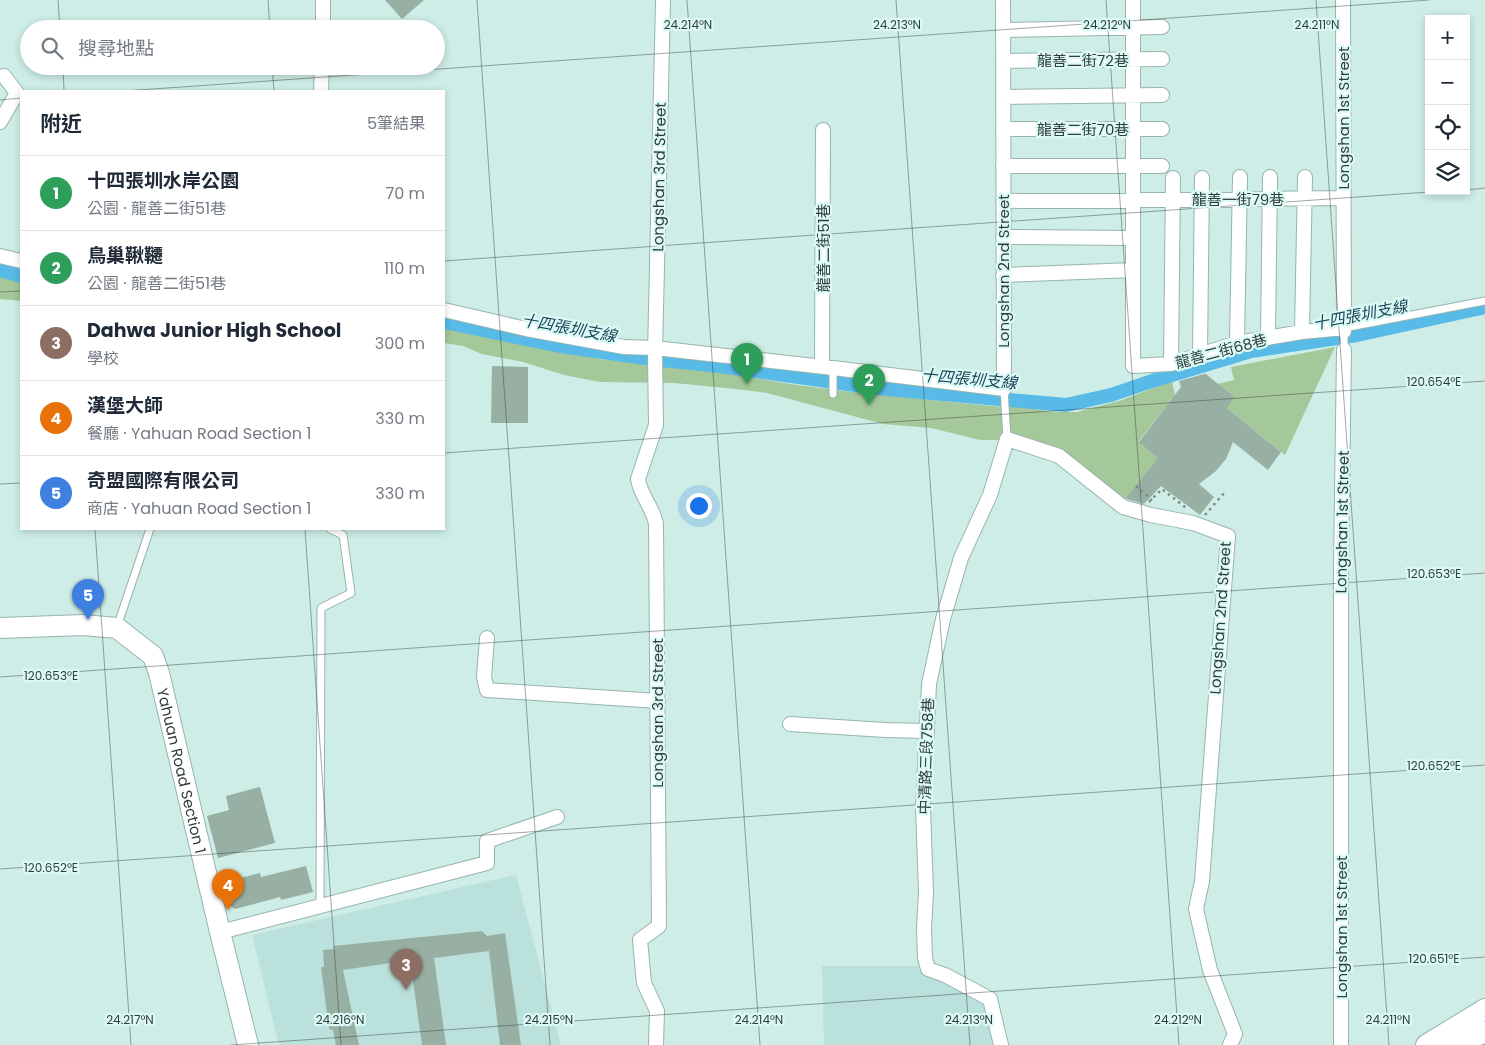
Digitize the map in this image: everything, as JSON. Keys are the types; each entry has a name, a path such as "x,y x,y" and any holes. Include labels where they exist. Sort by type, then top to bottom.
{"main road":[{"path":"1450,1045 1485,1032"}],"street":[{"path":"322,20 323,0"},
{"name":"Longshan 3rd Street","path":"656,1045 657,1011 644,983 640,940 658,926 656,524 654,515 639,486 638,479 656,424 654,376 663,0"},
{"name":"Longshan 2nd Street","path":"1003,0 1004,389"},
{"name":"龍善二街68巷","path":"1133,0 1133,366 1170,364 1237,343 1302,332 1344,329"},
{"name":"Longshan 1st Street","path":"1343,0 1342,198 1344,329"},
{"path":"1003,30 1162,27"},
{"name":"龍善二街72巷","path":"1003,60 1162,59"},
{"path":"321,90 322,75"},
{"path":"0,122 3,120 17,93 4,76"},
{"path":"1003,96 1162,95"},
{"name":"龍善二街70巷","path":"1003,129 1162,129"},
{"name":"龍善二街51巷","path":"823,130 828,367"},
{"path":"1003,166 1162,166"},
{"path":"1237,343 1240,177"},
{"path":"1268,338 1270,177"},
{"path":"1302,332 1305,177"},
{"path":"1170,364 1173,178"},
{"path":"1200,355 1202,178"},
{"name":"龍善一街79巷","path":"1133,199 1342,198"},
{"path":"1003,201 1133,199"},
{"path":"1003,237 1133,238"},
{"path":"0,256 20,261"},
{"path":"1003,275 1133,270"},
{"path":"445,310 526,329 624,347 828,367 1004,389"},
{"name":"Longshan 1st Street","path":"1341,1045 1341,568 1344,350"},
{"name":"Longshan 2nd Street","path":"1007,439 1059,456 1123,507 1193,523 1228,536 1202,881 1196,909 1210,970 1234,1034 1230,1045"},
{"name":"中清路三段758巷","path":"1001,1045 990,999 945,975 928,969 925,958 924,929 926,892 923,808 929,684 943,619 961,558 990,495 1007,439"},
{"path":"0,628 83,625 117,628"},
{"name":"Yahuan Road Section 1","path":"117,628 153,656 159,673 248,1045"},
{"path":"487,638 484,677 487,690 658,701"},
{"path":"790,724 927,731"},
{"path":"220,932 487,862 487,841 557,817"},
{"path":"1426,1045 1485,1009"}],"lane":[{"path":"1344,329 1485,301"},
{"name":"Longshan 1st Street","path":"1344,329 1344,350"},
{"path":"828,367 833,394"},
{"name":"Longshan 2nd Street","path":"1004,389 1007,439"},
{"path":"117,628 150,530"},
{"path":"320,906 321,608 350,592 343,535 332,530"}],"path":[{"path":"1136,486 1152,500"},
{"path":"1146,502 1152,500 1162,488 1191,512"},
{"path":"1203,518 1225,492"}],"shaded area":[{"path":"516,875 561,1045 279,1045 252,935"},
{"path":"822,966 922,966 986,1004 995,1045 824,1045"}],"green space":[{"path":"0,260 20,264 20,301 0,299"},
{"path":"445,328 564,350 599,359 682,366 797,385 1002,407 1004,440 980,440 931,428 883,424 767,393 674,383 600,382 564,375 523,362 482,354 463,346 445,343"},
{"path":"1335,347 1285,455 1227,408 1217,384 1234,380 1231,367"},
{"path":"1172,381 1175,395 1139,441 1158,458 1125,500 1060,452 1010,436 1008,405 1053,412 1077,412 1122,400"}],"building":[{"path":"385,0 424,0 402,19"},
{"path":"492,366 528,367 528,423 491,423"},
{"path":"1204,374 1234,397 1227,408 1281,452 1268,470 1233,442 1226,459 1216,471 1199,484 1214,497 1200,515 1161,486 1144,504 1127,499 1158,458 1139,442 1181,387 1179,381"},
{"path":"260,787 275,843 218,858 207,816 229,810 226,796"},
{"path":"306,866 313,892 281,900 280,897 235,909 229,905 224,882 260,873 261,877"},
{"path":"482,931 487,936 505,933 521,1045 500,1045 489,951 434,958 446,1045 422,1045 410,960 343,970 359,1045 336,1045 333,1030 329,1029 321,967 324,967 323,950 334,949 333,946"}],"waterway":[{"name":"十四張圳支線","path":"0,270 20,276"},
{"name":"十四張圳支線","path":"445,322 560,346 652,359 720,366 876,388 1066,405 1111,395 1251,351 1357,335 1485,307"}],"place":[{"name":"十四張圳水岸公園","path":"747,384"},
{"name":"鳥巢鞦韆","path":"869,405"},
{"name":"奇盟國際有限公司","path":"88,620"},
{"name":"漢堡大師","path":"228,910"},
{"name":"Dahwa Junior High School","path":"406,990"}]}
